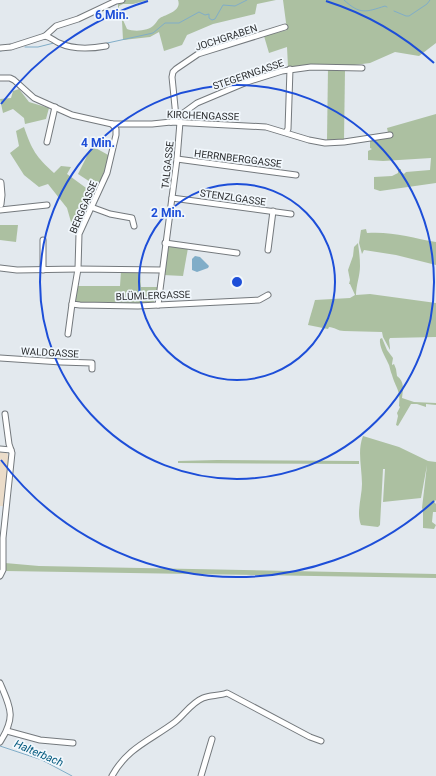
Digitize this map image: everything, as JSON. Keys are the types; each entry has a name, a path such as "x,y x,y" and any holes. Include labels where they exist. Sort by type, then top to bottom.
{"street":[{"path":"0,48 11,47 45,36 56,26 78,19 116,1 122,0"},
{"name":"JOCHGRABEN","path":"176,117 172,77 175,70 198,54 285,27"},
{"path":"45,36 50,37 58,43 78,49 106,46"},
{"name":"STEGERNGASSE","path":"171,122 197,103 247,82 290,69 311,67 362,68"},
{"path":"286,132 288,129 290,69"},
{"name":"KIRCHENGASSE","path":"0,78 10,78 14,80 34,98 72,115 112,124 180,122 266,127 309,140 325,143 344,142 390,135"},
{"path":"47,142 55,107"},
{"name":"TALGASSE","path":"158,305 177,160 180,122"},
{"name":"BERGGASSE","path":"78,269 79,234 107,173 116,135 116,129 112,124"},
{"name":"HERRNBERGGASSE","path":"177,160 296,175"},
{"path":"0,183 0,204"},
{"name":"STENZLGASSE","path":"172,198 291,214"},
{"path":"0,210 48,204"},
{"path":"91,207 110,214 132,218 134,226"},
{"path":"268,250 273,212"},
{"path":"43,240 43,270"},
{"path":"165,243 237,254"},
{"path":"0,268 17,270 162,270"},
{"path":"68,334 78,269"},
{"name":"BLÜMLERGASSE","path":"72,304 101,306 158,305 259,300 268,295"},
{"name":"WALDGASSE","path":"0,358 61,362 92,362 92,369"},
{"path":"0,576 2,570 3,538 12,454 5,414"},
{"path":"0,449 11,450"},
{"path":"0,683 11,712 11,719 7,731 0,742"},
{"path":"112,776 117,766 138,746 175,722 195,703 202,698 227,693 310,737 321,741"},
{"path":"7,731 40,740 73,743"},
{"path":"201,776 212,739"}],"shaded area":[{"path":"0,452 7,453 8,456 8,475 3,506 0,506"}],"green space":[{"path":"125,0 148,0 119,6 119,11 127,29 137,31 149,29 160,18 173,12 178,7 178,0 276,0 257,4 255,14 213,24 187,35 182,45 164,51 159,32 150,37 123,40 122,21 118,12 118,3"},
{"path":"283,0 436,0 436,43 419,56 395,52 370,63 346,66 317,64 288,67 287,47 269,53 264,36 287,30"},
{"path":"328,68 345,70 344,140 327,140"},
{"path":"19,89 29,102 49,108 46,119 25,124 24,118 13,109 3,113 0,99 11,98 13,91"},
{"path":"436,114 436,183 380,191 374,189 374,177 392,176 398,173 398,169 401,169 401,172 404,174 406,172 430,170 431,158 383,161 368,160 368,151 372,149 370,148 370,140 389,137 387,128"},
{"path":"24,127 35,153 54,173 61,166 71,167 67,174 93,193 78,224 71,222 67,208 48,184 39,187 24,175 10,153 19,146 16,131"},
{"path":"92,146 110,156 100,182 95,185 78,174"},
{"path":"0,225 18,225 16,242 0,240"},
{"path":"366,229 367,233 393,234 436,242 436,265 396,255 364,250 362,254 359,243 361,230"},
{"path":"358,243 360,266 356,295 370,294 436,303 436,337 390,338 390,350 382,332 342,331 331,327 328,329 308,325 315,300 350,298 355,295 349,284 350,280 348,270 353,256 354,247"},
{"path":"167,247 188,248 183,276 163,275"},
{"path":"121,271 140,272 141,287 158,287 156,299 153,303 78,303 75,300 77,286 120,286"},
{"path":"382,338 387,350 393,358 392,365 394,364 397,376 400,378 402,383 402,398 414,402 436,403 436,405 426,404 426,407 411,404 398,426 396,425 398,416 397,413 400,407 399,393 389,364 381,348 380,339"},
{"path":"363,436 399,447 428,461 436,462 436,500 434,502 436,504 436,512 433,512 432,522 436,525 434,529 423,528 422,508 427,465 421,498 383,502 385,469 383,469 380,525 378,527 361,525 359,515 362,484 360,448"},
{"path":"178,461 359,461 359,464 178,463"},
{"path":"5,563 39,566 436,574 436,578 5,571"}],"water":[{"path":"195,256 200,257 209,266 208,268 197,272 192,270 192,259"}],"waterway":[{"path":"103,44 153,33 165,23 179,23 199,12 205,15 209,14 209,18 212,20 215,19 223,5 235,6 247,0"},
{"path":"344,0 354,8 363,11 373,10 385,6 387,7"},
{"path":"394,11 409,16 427,4 430,0"},
{"path":"25,47 38,47 54,43"},
{"path":"0,51 15,48"},
{"name":"Halterbach","path":"0,746 42,760 72,776"}]}
